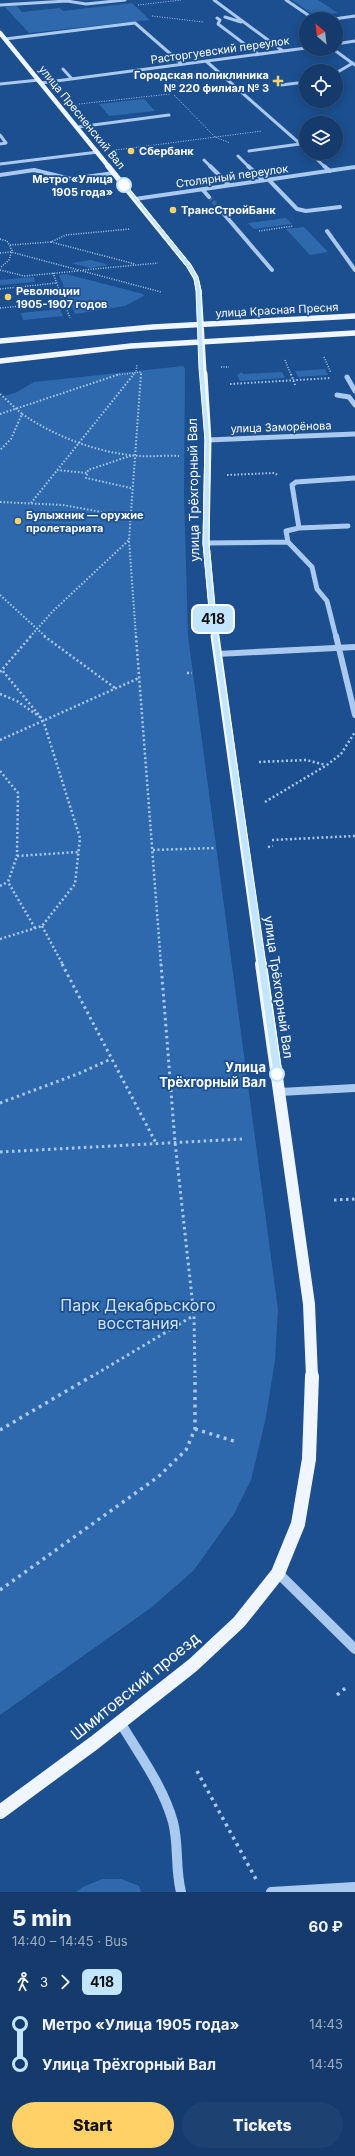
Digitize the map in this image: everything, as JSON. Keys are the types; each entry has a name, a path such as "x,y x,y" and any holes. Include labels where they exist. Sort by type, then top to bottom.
{"main road":[{"name":"улица Пресненский Вал","path":"0,33 78,127 189,266 196,278 200,300 201,342"},
{"name":"улица Красная Пресня","path":"123,329 355,316"},
{"path":"0,341 123,329 140,331 146,336 139,344 131,346"},
{"path":"0,362 131,346 355,333"},
{"name":"улица Трёхгорный Вал","path":"201,342 208,440 206,543 217,654 280,1092 308,1304 312,1388 309,1460 298,1524 278,1573"},
{"name":"Шмитовский проезд","path":"0,1812 193,1665 239,1622 278,1573"}],"street":[{"path":"0,5 67,1 86,4 125,0"},
{"path":"214,0 283,51"},
{"path":"286,0 304,12"},
{"path":"343,18 355,16"},
{"path":"244,22 226,18 219,19 218,24 258,54"},
{"path":"5,39 135,23 182,64"},
{"path":"343,43 354,42"},
{"name":"Расторгуевский переулок","path":"0,84 72,79 299,49"},
{"path":"343,56 354,64"},
{"path":"206,61 299,143"},
{"path":"343,69 354,64"},
{"path":"63,69 72,79"},
{"path":"175,79 219,73"},
{"path":"281,85 299,83"},
{"path":"78,127 169,116"},
{"path":"0,135 6,144 0,144"},
{"path":"249,151 299,144"},
{"path":"0,164 98,152"},
{"path":"238,156 263,180"},
{"path":"204,160 229,186"},
{"path":"318,160 330,171"},
{"name":"Столярный переулок","path":"135,199 355,167"},
{"path":"0,175 34,170 71,179 114,173"},
{"path":"269,180 297,209 306,211 340,207"},
{"path":"202,189 209,197"},
{"path":"218,207 272,270"},
{"path":"327,231 355,270"},
{"path":"347,376 355,391"},
{"path":"337,394 349,397 355,405"},
{"name":"улица Заморёнова","path":"208,440 355,434"},
{"path":"299,528 292,485 296,482 355,478"},
{"path":"348,526 299,528 286,531 288,542 312,567 317,589 328,601 355,715"},
{"path":"206,543 288,542"},
{"path":"217,654 355,647"},
{"path":"280,1092 355,1088"},
{"path":"278,1573 355,1649"},
{"path":"120,1722 164,1796 173,1824 177,1880 181,1892"},
{"path":"271,1892 355,1887"}],"path":[{"path":"135,6 181,0"},
{"path":"114,150 282,128"},
{"path":"240,234 299,225"},
{"path":"51,242 66,235 130,229"},
{"path":"0,239 7,241 10,245 11,252 9,260 0,269 24,276 158,263"},
{"path":"10,245 51,242 138,265"},
{"path":"0,252 11,252 161,292"},
{"path":"53,274 70,318"},
{"path":"0,289 56,283"},
{"path":"0,308 64,302"},
{"path":"324,357 331,374"},
{"path":"285,360 295,385"},
{"path":"31,503 136,372 137,364"},
{"path":"222,367 229,367"},
{"path":"0,414 124,373 141,372 129,517 129,540 176,1142 194,1316 195,1429 186,1450 158,1477 0,1590"},
{"path":"230,384 347,376"},
{"path":"0,394 15,409 36,425 80,442 134,455 179,456"},
{"path":"0,450 11,439 22,414"},
{"path":"57,470 87,472 88,470 101,468 134,455"},
{"path":"87,472 86,478 132,488"},
{"path":"227,475 274,473 296,482"},
{"path":"0,502 63,505 129,517"},
{"path":"0,940 42,926 75,884 80,838 44,720 1,671 52,612 129,540"},
{"path":"0,595 36,630 115,688"},
{"path":"0,740 139,678"},
{"path":"0,694 17,701 44,720"},
{"path":"265,802 327,765 341,754 355,732"},
{"path":"259,762 306,760 327,765"},
{"path":"0,771 18,794 17,856 8,882 0,886"},
{"path":"272,840 355,836"},
{"path":"268,846 273,846"},
{"path":"153,850 216,848"},
{"path":"17,856 78,852"},
{"path":"8,882 35,928"},
{"path":"42,926 156,1143"},
{"path":"0,1103 67,1078 112,1059"},
{"path":"0,1152 242,1139"},
{"path":"334,1200 355,1199"},
{"path":"0,1430 194,1316"},
{"path":"195,1429 237,1442"},
{"path":"337,1695 348,1686"},
{"path":"197,1770 257,1882"}],"green space":[{"path":"292,0 318,0 336,12 309,12"},
{"path":"132,3 150,20 29,33 5,7 16,5 22,12 60,8 63,11"},
{"path":"144,99 155,111 109,116 99,104"},
{"path":"286,218 292,224 254,229 248,223"},
{"path":"304,227 328,252 310,255 286,229"},
{"path":"91,260 109,265 90,268 71,263"},
{"path":"66,274 143,294 144,296 125,306 75,314 59,275"},
{"path":"34,277 35,282 0,285 0,280"},
{"path":"60,309 63,316 23,320 21,313"},
{"name":"Парк Декабрьского восстания","path":"183,366 185,369 184,492 188,636 278,1310 275,1360 266,1417 251,1480 234,1514 194,1570 152,1607 0,1715 0,397 15,393 34,382"},
{"path":"325,369 328,375 298,377 295,371"},
{"path":"242,372 243,374 282,372 285,378 240,381 237,375"},
{"path":"102,1879 121,1879 139,1886 141,1892 76,1892 83,1887"}],"tunnel":[{"path":"209,197 218,207"}],"bus line":[{"name":"418","path":"124,185 189,266 196,278 199,291 202,368 208,440 206,543 213,621 277,1074"}],"place":[{"name":"Городская поликлиника № 220 филиал № 3","path":"278,81"},
{"name":"Сбербанк","path":"131,151"},
{"name":"Метро «Улица 1905 года»","path":"124,185"},
{"name":"ТрансСтройБанк","path":"173,210"},
{"name":"Революции 1905-1907 годов","path":"8,297"},
{"name":"Булыжник — оружие пролетариата","path":"18,521"},
{"name":"Улица Трёхгорный Вал","path":"277,1074"}]}
